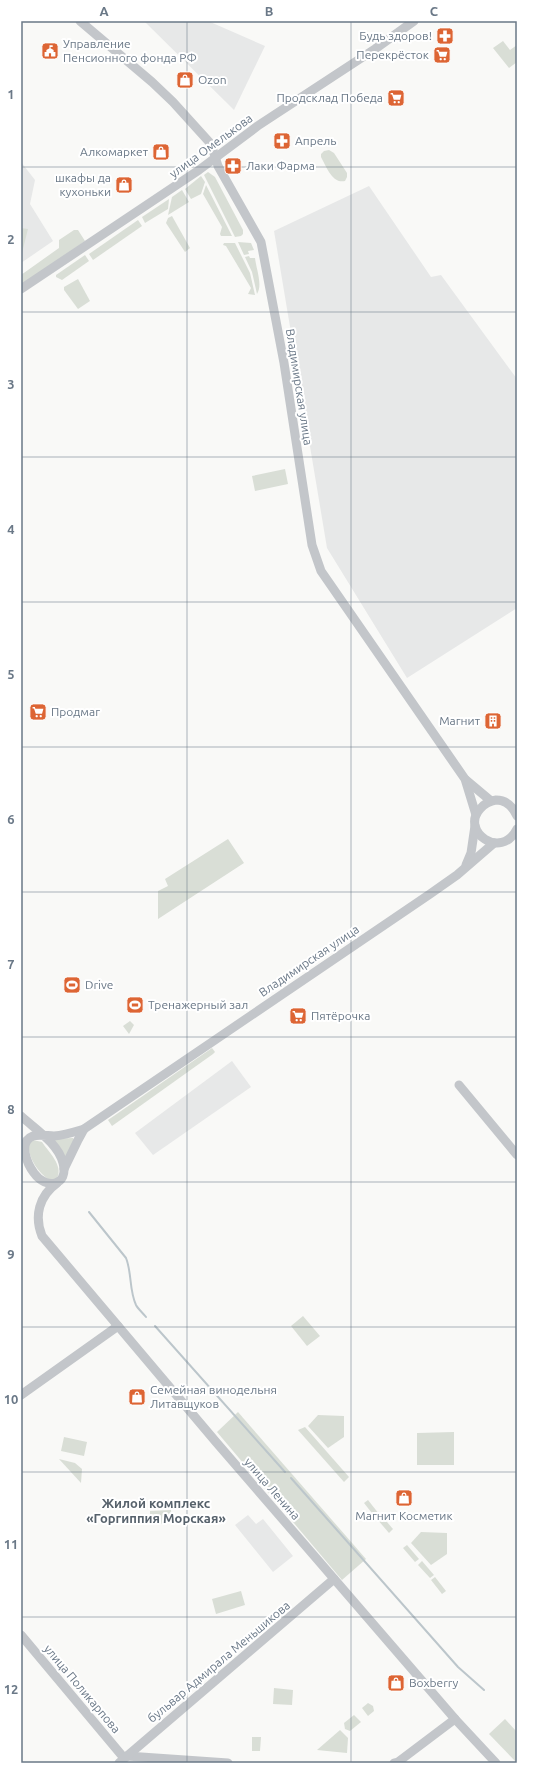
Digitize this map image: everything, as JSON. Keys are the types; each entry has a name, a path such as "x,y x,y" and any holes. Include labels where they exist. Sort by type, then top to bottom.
{"street":[{"name":"Владимирская улица","path":"80,21 121,54 173,102 211,144 218,166 261,242 284,363 312,545 321,571 465,779 491,801"},
{"name":"улица Омелькова","path":"21,289 216,158 260,125 375,49 414,21"},
{"name":"Владимирская улица","path":"465,779 476,814"},
{"path":"466,866 471,853 476,814 484,804 491,801 499,800 506,802 517,802"},
{"path":"506,802 514,809 517,816"},
{"path":"475,826 477,832 484,840 494,843"},
{"name":"Владимирская улица","path":"24,1149 27,1141 33,1136 71,1133 84,1130 430,894 494,843 508,840 517,829"},
{"path":"459,1085 517,1155"},
{"path":"21,1116 50,1142 63,1162 64,1170"},
{"name":"Владимирская улица","path":"44,1196 50,1188 62,1178 64,1170 84,1130"},
{"path":"21,1136 26,1158 30,1168 37,1178 44,1196"},
{"path":"37,1178 50,1184 57,1183"},
{"name":"улица Ленина","path":"44,1196 38,1212 37,1225 42,1236 334,1579 455,1719 496,1763"},
{"path":"21,1394 118,1326"},
{"name":"бульвар Адмирала Меньшикова","path":"123,1759 334,1579"},
{"name":"улица Поликарпова","path":"21,1635 123,1759"},
{"path":"394,1763 398,1762 455,1719"},
{"path":"123,1759 228,1763"}],"shaded area":[{"path":"144,21 208,21 265,46 234,110"},
{"path":"503,41 510,50 517,45 517,62 509,68 493,48"},
{"path":"329,150 334,153 347,173 345,181 336,180 330,174 325,165 321,154 324,151"},
{"path":"21,162 35,180 30,204 53,241 21,263"},
{"path":"208,172 215,177 243,230 243,234 241,236 235,237 204,175"},
{"path":"201,176 205,182 201,194 191,199 185,189"},
{"path":"206,185 232,236 221,236 220,234 222,227 203,194"},
{"path":"369,186 431,277 441,275 517,379 517,608 407,678 327,548 274,231"},
{"path":"182,190 189,202 168,215 172,197"},
{"path":"169,199 168,209 145,223 142,217"},
{"path":"172,216 190,248 185,252 166,223 168,218"},
{"path":"138,220 142,226 93,260 89,254"},
{"path":"21,228 28,229 21,257"},
{"path":"74,230 78,230 85,241 21,286 21,275 59,248 59,240"},
{"path":"238,242 251,243 254,250 248,251 249,254 244,255"},
{"path":"224,243 235,243 250,273 255,295 248,294 251,288 226,246 223,245"},
{"path":"85,255 89,261 62,280 56,277 56,275"},
{"path":"249,256 250,258 255,258 259,281 259,290 257,294 252,272 245,257"},
{"path":"78,279 90,301 78,309 64,290 64,287"},
{"path":"285,469 288,484 255,491 252,476"},
{"path":"228,839 244,863 158,919 158,891 168,886 165,879"},
{"path":"130,1021 134,1025 129,1034 123,1026"},
{"path":"212,1048 215,1052 213,1054 112,1126 108,1120"},
{"path":"232,1061 251,1087 153,1155 135,1133"},
{"path":"73,1138 74,1140 65,1161 52,1139"},
{"path":"33,1140 42,1142 54,1159 59,1173 57,1178 51,1181 38,1170 30,1155 28,1144"},
{"path":"303,1316 320,1336 307,1346 291,1326"},
{"path":"238,1412 366,1559 342,1580 217,1432"},
{"path":"318,1415 344,1416 344,1437 328,1448 308,1426"},
{"path":"305,1427 349,1477 344,1482 298,1430"},
{"path":"454,1432 454,1465 417,1465 417,1433"},
{"path":"64,1437 87,1442 84,1456 61,1451"},
{"path":"59,1459 75,1463 82,1469 81,1483"},
{"path":"368,1500 379,1514 375,1517 364,1503"},
{"path":"171,1510 172,1523 150,1524 150,1511"},
{"path":"248,1515 256,1524 263,1519 293,1556 273,1572 235,1525"},
{"path":"381,1515 393,1529 389,1533 377,1519"},
{"path":"421,1532 447,1533 447,1554 431,1565 411,1543"},
{"path":"407,1545 419,1559 415,1562 403,1548"},
{"path":"422,1561 434,1575 430,1578 418,1565"},
{"path":"435,1577 446,1591 442,1594 431,1580"},
{"path":"241,1591 245,1605 216,1614 212,1599"},
{"path":"274,1688 293,1690 292,1705 273,1704"},
{"path":"368,1703 373,1706 374,1711 368,1716 362,1708"},
{"path":"354,1715 361,1722 350,1731 345,1729 344,1723"},
{"path":"505,1719 517,1732 517,1763 489,1734"},
{"path":"340,1730 348,1738 347,1753 317,1750"},
{"path":"252,1737 261,1737 260,1751 252,1751"}],"waterway":[{"path":"89,1212 126,1258 134,1299 137,1306 146,1317"},
{"path":"155,1326 285,1472"},
{"path":"291,1478 458,1667 484,1690"}],"place":[{"name":"Будь здоров!","path":"445,36"},
{"name":"Управление Пенсионного фонда РФ","path":"50,51"},
{"name":"Перекрёсток","path":"442,55"},
{"name":"Ozon","path":"185,80"},
{"name":"Продсклад Победа","path":"396,98"},
{"name":"Апрель","path":"282,141"},
{"name":"Алкомаркет","path":"161,152"},
{"name":"Лаки Фарма","path":"233,166"},
{"name":"шкафы да кухоньки","path":"124,185"},
{"name":"Продмаг","path":"38,712"},
{"name":"Магнит","path":"493,721"},
{"name":"Drive","path":"72,985"},
{"name":"Тренажерный зал","path":"135,1005"},
{"name":"Пятёрочка","path":"298,1016"},
{"name":"Семейная винодельня Литавщуков","path":"137,1397"},
{"name":"Магнит Косметик","path":"404,1498"},
{"name":"Boxberry","path":"396,1683"}],"district":[{"name":"Жилой комплекс «Горгиппия Морская»","path":"156,1510"}]}
